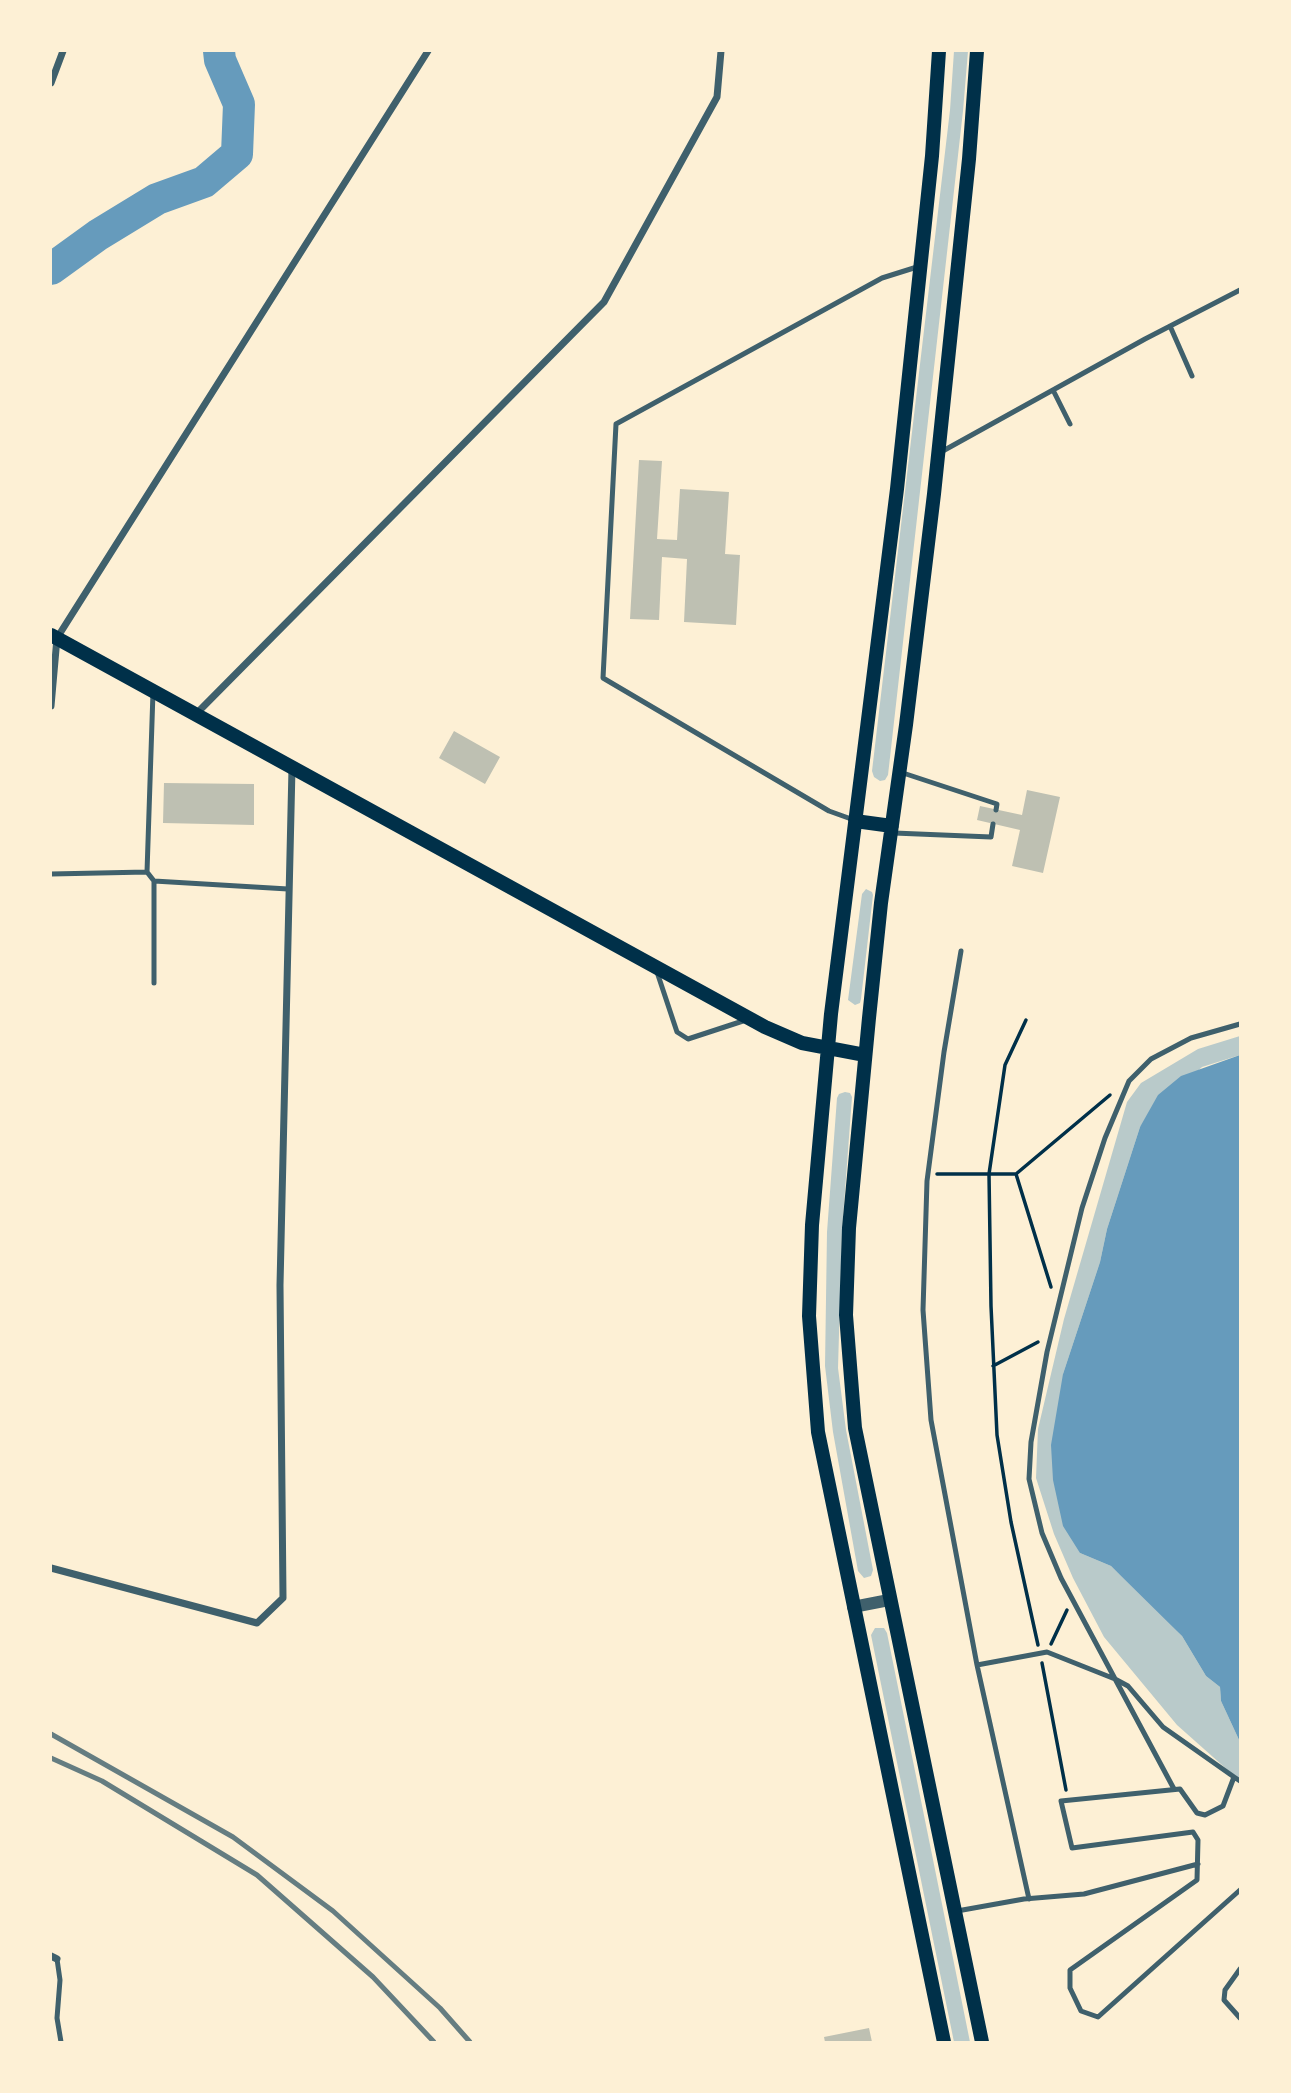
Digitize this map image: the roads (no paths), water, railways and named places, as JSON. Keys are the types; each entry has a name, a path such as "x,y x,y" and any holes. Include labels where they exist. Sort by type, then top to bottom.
{"main road":[{"path":"939,51 895,503 844,898 828,1050 812,1225 808,1316 818,1432 944,2042"},
{"path":"977,51 969,159 938,454 865,1055 849,1228 846,1315 855,1427 982,2042"},
{"path":"53,637 751,1019 802,1043 865,1055"},
{"path":"855,821 891,830"}],"street":[{"path":"51,83 63,51"},
{"path":"51,706 53,637 428,51"},
{"path":"195,715 604,302 717,97 721,51"},
{"path":"51,1568 257,1623 283,1598 279,1285 292,768"},
{"path":"853,1607 889,1600"}],"lane":[{"path":"855,821 829,811 604,678 616,424 882,278 920,266"},
{"path":"938,454 1240,290"},
{"path":"1170,326 1192,376"},
{"path":"1053,390 1070,424"},
{"path":"153,691 147,872 154,881 154,983"},
{"path":"900,772 997,804 996,810"},
{"path":"891,830 991,837 993,824"},
{"path":"51,874 147,872"},
{"path":"154,881 288,889"},
{"path":"961,951 928,1174 923,1310 931,1420 977,1665 1029,1899"},
{"path":"655,966 677,1032 688,1039 751,1019"},
{"path":"1174,1789 1072,1599 1042,1533 1029,1479 1031,1441 1052,1334 1082,1208 1105,1138 1129,1081 1151,1059 1191,1038 1240,1024"},
{"path":"977,1665 1047,1652 1115,1679 1128,1686 1164,1727 1240,1781"},
{"path":"1234,1777 1223,1806 1205,1815 1197,1813 1180,1789 1061,1801 1072,1848 1193,1832 1198,1840 1197,1880 1070,1970 1070,1988 1081,2011 1098,2017 1240,1890"},
{"path":"955,1912 1029,1899 1084,1894 1198,1864"},
{"path":"54,1958 60,1980 57,2018 61,2042"},
{"path":"1240,1969 1225,1990 1224,2000 1240,2018"}],"water":[{"path":"1240,1055 1240,1742 1221,1701 1220,1687 1206,1676 1182,1636 1111,1566 1080,1553 1063,1526 1053,1480 1051,1445 1063,1374 1140,1127 1158,1095 1181,1076"}],"waterway":[{"path":"51,269 98,235 157,199 204,182 237,154 239,104 220,60 219,51"}],"railway":[{"path":"51,1734 233,1837 333,1911 440,2008 470,2042"},
{"path":"51,1758 102,1781 257,1875 373,1977 434,2042"}]}
